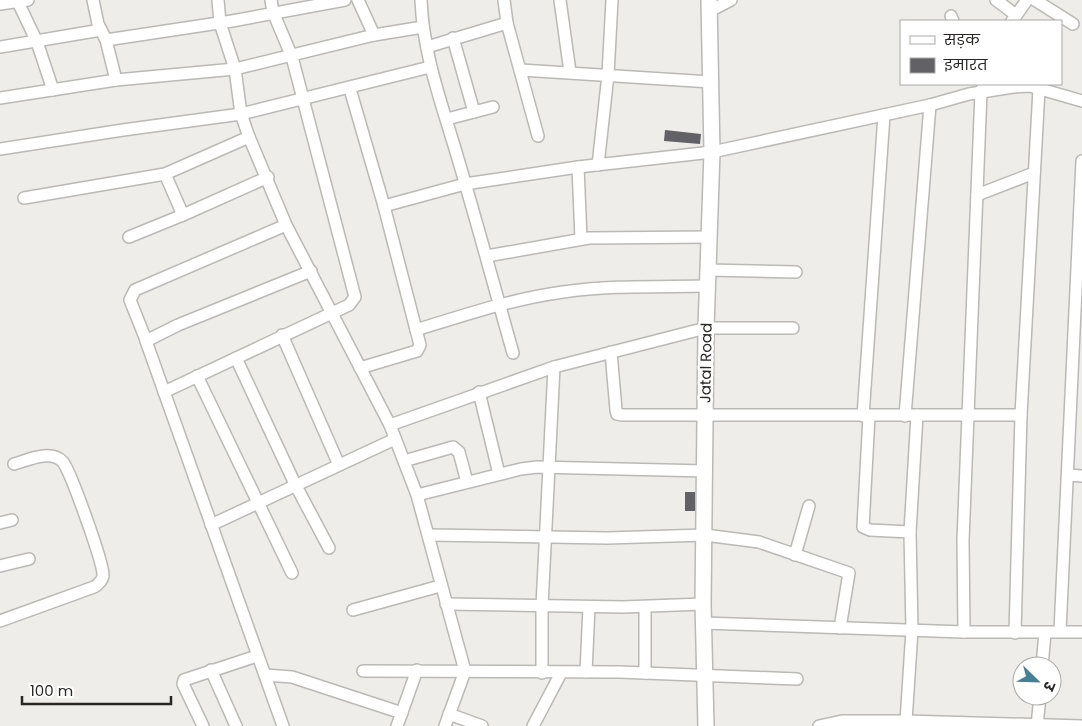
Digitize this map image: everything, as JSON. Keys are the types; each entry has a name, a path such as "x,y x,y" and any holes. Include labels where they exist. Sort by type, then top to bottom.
{"main road":[{"name":"Jatal Road","path":"706,726 703,604 706,471 706,328 712,152 709,5"}],"street":[{"path":"0,4 21,0 54,90"},
{"path":"92,0 116,80"},
{"path":"218,0 220,22 235,69 241,114 249,137 268,177 286,225 333,312 390,425 417,495 438,570 440,586 465,671 446,726"},
{"path":"164,392 352,303 355,297 292,57 273,12 271,0"},
{"path":"0,47 220,22 345,0"},
{"path":"358,0 374,35"},
{"path":"422,0 423,27 430,67 487,256 513,353"},
{"path":"504,0 507,23 538,136"},
{"path":"560,0 570,72"},
{"path":"598,165 608,75 612,0"},
{"path":"709,5 731,0"},
{"path":"996,0 1014,18 1026,0"},
{"path":"1035,0 1074,24"},
{"path":"427,47 507,23"},
{"path":"0,98 116,80 235,69 292,57 374,35 423,27"},
{"path":"452,38 474,112"},
{"path":"0,149 241,114 350,89 430,67"},
{"path":"521,70 711,82"},
{"path":"384,206 465,184 578,167 712,152 930,105 975,88 1013,87 1039,89 1082,101"},
{"path":"964,632 963,540 977,195 975,88"},
{"path":"350,89 384,206 420,345 417,351 360,368"},
{"path":"1015,633 1021,415 1039,89"},
{"path":"906,720 912,630 910,532 911,416 930,105"},
{"path":"446,119 493,107"},
{"path":"884,115 866,416 863,527 870,530 910,532"},
{"path":"24,198 166,174 249,137"},
{"path":"1060,631 1080,236 1082,161"},
{"path":"578,167 581,239"},
{"path":"977,195 1034,172"},
{"path":"166,174 183,215"},
{"path":"129,236 183,215 268,177"},
{"path":"284,726 257,656 146,340 130,300 135,290 286,225"},
{"path":"487,256 581,239 710,237"},
{"path":"708,270 796,272"},
{"path":"146,340 311,271"},
{"path":"416,330 499,304 589,289 708,286"},
{"path":"390,425 554,367 706,328 793,328"},
{"path":"282,335 339,465"},
{"path":"611,352 617,414 705,417 968,417 1021,415"},
{"path":"236,358 295,484 329,548"},
{"path":"542,673 542,606 550,468 550,404 554,367"},
{"path":"197,376 292,573"},
{"path":"479,392 499,474"},
{"path":"211,525 295,484 395,439"},
{"path":"404,461 453,447 459,452 467,482"},
{"path":"0,621 94,587 99,584 103,576 98,556 63,462 56,457 43,456 14,464"},
{"path":"417,495 522,469 706,471"},
{"path":"1068,475 1082,476"},
{"path":"795,555 809,506"},
{"path":"0,523 12,520"},
{"path":"429,536 705,535 759,542 849,573 840,628"},
{"path":"0,566 29,559"},
{"path":"353,610 440,586"},
{"path":"446,604 645,607 703,604"},
{"path":"586,672 589,607"},
{"path":"645,607 645,673"},
{"path":"703,623 964,632 1082,632"},
{"path":"1043,656 1045,632"},
{"path":"203,726 183,682 185,678 257,656"},
{"path":"211,670 236,726"},
{"path":"397,726 417,670"},
{"path":"363,671 705,674 796,679"},
{"path":"533,726 561,673"},
{"path":"265,675 292,677 402,713"},
{"path":"1037,726 1039,706"},
{"path":"449,714 482,726"},
{"path":"819,726 842,721 906,720 1037,726 1082,726"}],"building":[{"path":"665,130 701,134 700,144 664,141"},
{"path":"685,492 695,492 695,511 685,511"}]}
